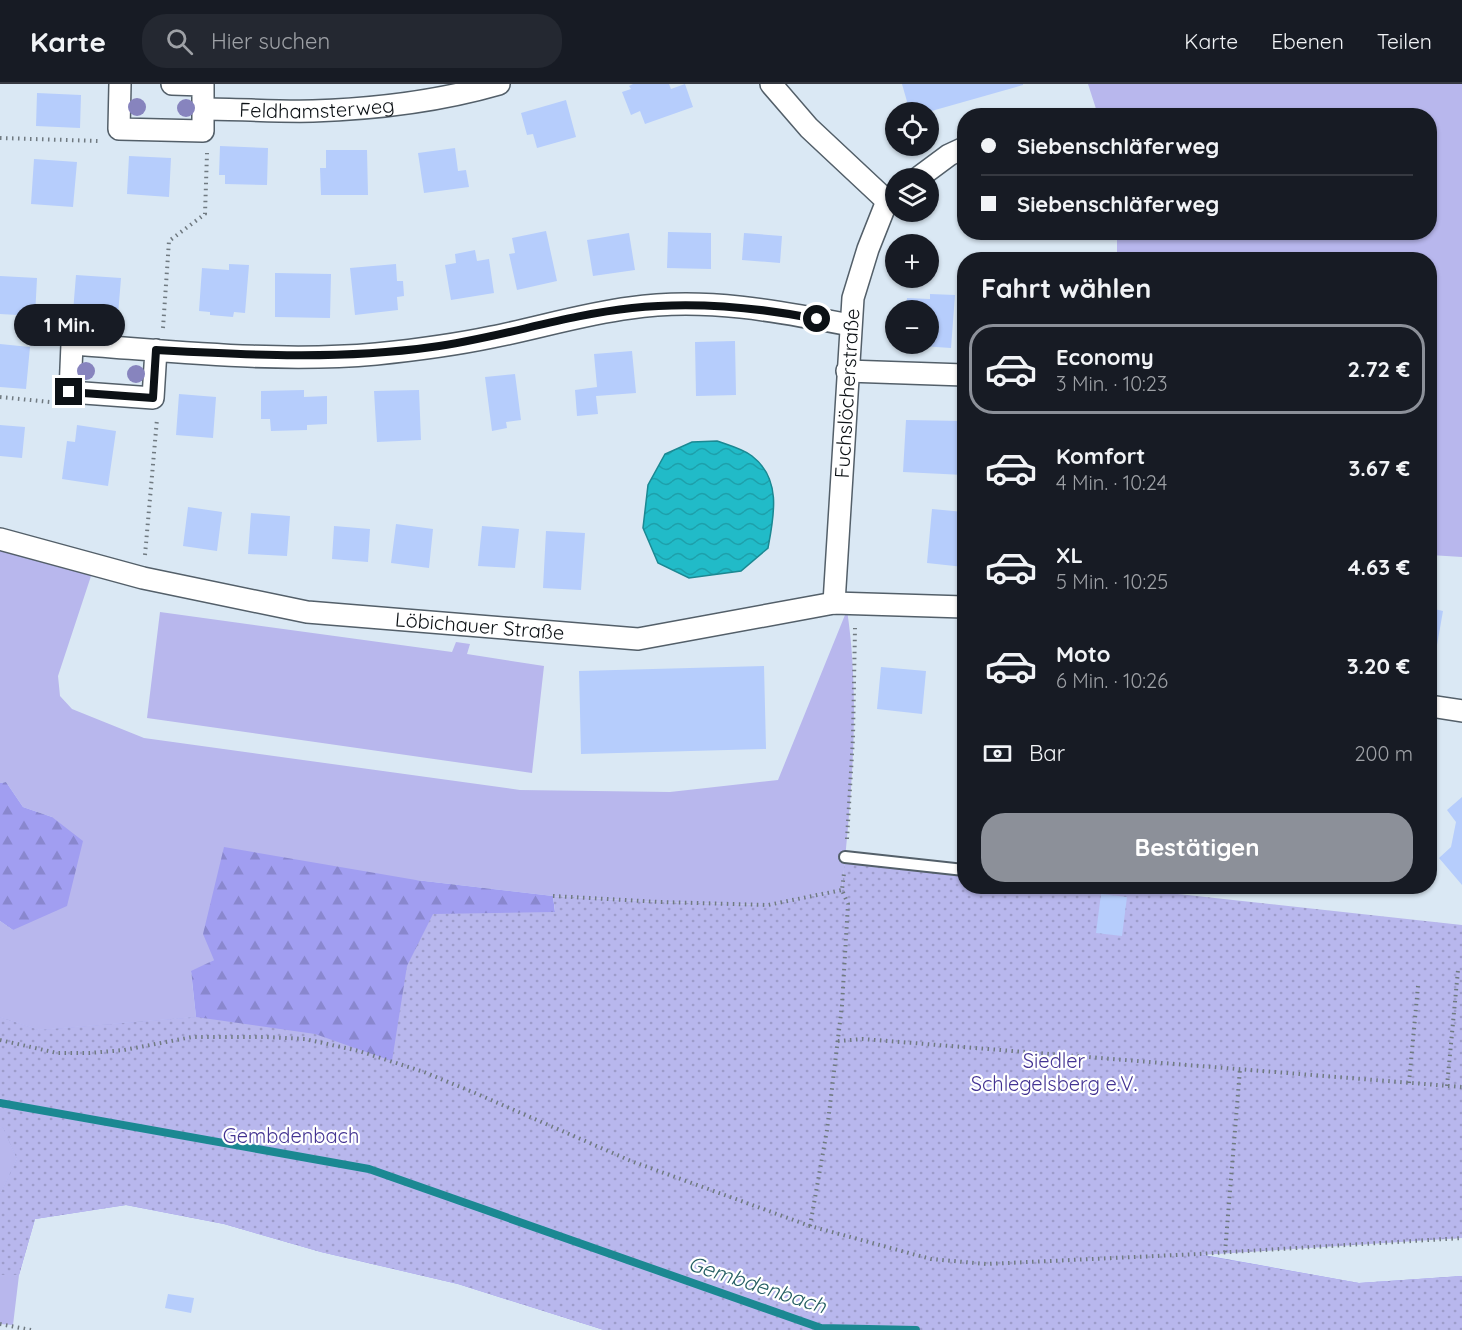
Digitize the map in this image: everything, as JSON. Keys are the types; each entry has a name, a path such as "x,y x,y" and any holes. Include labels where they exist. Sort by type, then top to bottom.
{"street":[{"path":"120,84 119,129 203,131 203,85 172,84"},
{"name":"Feldhamsterweg","path":"203,109 313,111 391,105 479,90 499,84"},
{"path":"771,84 809,128 885,193"},
{"path":"931,168 957,151"},
{"name":"Fuchslöcherstraße","path":"834,603 853,298 868,249 885,211"},
{"path":"159,350 153,398 69,392 72,344 159,350 238,356 374,354 493,337 631,308 681,304 732,305 785,312 850,326"},
{"path":"847,371 957,375"},
{"name":"Löbichauer Straße","path":"0,539 143,578 306,612 638,639 834,603 957,607"},
{"path":"1437,707 1462,711"}],"lane":[{"path":"845,857 957,869"}],"path":[{"path":"0,138 103,141 119,129"},
{"path":"159,350 169,241 205,214 207,145 203,131"},
{"path":"0,397 54,402 69,392"},
{"path":"143,578 157,417 153,398"},
{"path":"810,1227 827,1130 838,1041 848,904 842,890 853,738 853,653 856,603"},
{"path":"553,896 768,905 842,890"},
{"path":"1448,1086 1458,970"},
{"path":"1409,1083 1418,986"},
{"path":"0,1040 57,1053 124,1050 192,1037 305,1039 359,1051 455,1084 631,1161 810,1227 931,1259 986,1264 1462,1238"},
{"path":"838,1041 863,1039 1462,1087"},
{"path":"1225,1252 1240,1070"},
{"path":"0,1324 31,1330"}],"green space":[{"path":"1088,84 1462,84 1462,557 1437,555 1437,252 1117,252 1117,240 1437,240 1437,108 1096,108"},
{"path":"0,549 92,573 58,676 60,696 72,709 144,738 520,790 670,792 778,780 847,610 854,715 842,890 768,905 553,896 416,880 214,960 191,972 196,1017 39,1030 0,1017 0,921 13,930 52,817 23,807 6,782 0,783"},
{"path":"160,612 452,652 456,642 470,644 467,654 544,666 532,773 147,718"},
{"path":"6,782 23,807 52,817 83,841 67,906 13,930 0,921 0,783"},
{"path":"224,847 416,880 553,896 555,912 1198,1254 1359,1283 1462,1276 1462,1330 604,1330 458,1284 321,1252 224,1224 126,1205 35,1219 19,1275 0,1275 0,1194 17,1159 3,1128 0,1127 0,1017 39,1030 196,1017 191,971 214,960 203,934"},
{"name":"Siedler Schlegelsberg e.V.","path":"845,857 957,869 957,894 1178,894 1462,925 1462,1238 1201,1255 1359,1283 1462,1276 1462,1330 604,1330 458,1284 321,1252 224,1224 126,1205 35,1219 19,1275 0,1275 0,1194 17,1159 3,1128 0,1127 0,1017 39,1030 196,1017 315,1034 392,1061 407,966 433,914 555,912 553,896 768,905 842,890"},
{"path":"0,1127 3,1128 17,1159 0,1194"},
{"path":"0,1275 19,1275 13,1325 0,1324"}],"water":[{"path":"717,441 752,456 762,465 768,476 774,499 768,548 741,571 689,578 658,563 643,528 648,485 665,454 692,442"}],"building":[{"path":"669,84 671,89 685,84 693,107 645,124 640,111 631,115 622,92 631,89 629,86"},
{"path":"902,84 1023,84 939,109 939,102 907,102"},
{"path":"37,93 81,95 80,128 36,126"},
{"path":"566,100 576,137 537,148 533,134 527,135 521,113"},
{"path":"220,146 268,148 267,185 225,184 225,175 219,175"},
{"path":"455,148 458,171 466,170 469,187 424,193 418,153"},
{"path":"326,150 367,150 368,195 321,195 320,168 326,168"},
{"path":"129,156 171,158 169,197 127,194"},
{"path":"34,159 77,162 73,207 31,204"},
{"path":"546,231 557,281 517,290 509,254 515,253 512,238"},
{"path":"668,232 711,233 711,269 667,268"},
{"path":"629,233 635,270 593,276 587,240"},
{"path":"744,233 782,236 780,263 742,260"},
{"path":"475,250 477,261 489,259 494,293 451,300 445,265 456,263 455,254"},
{"path":"229,264 249,265 245,313 234,312 233,317 210,315 210,312 199,311 202,268 229,270"},
{"path":"396,264 397,281 403,281 404,296 397,297 398,310 355,315 350,268"},
{"path":"275,273 331,274 330,318 275,317"},
{"path":"76,275 121,278 118,315 73,312"},
{"path":"0,276 37,278 35,316 0,314"},
{"path":"930,294 955,295 951,348 939,347 939,300 907,300 907,298 930,299"},
{"path":"735,341 736,395 696,396 695,342"},
{"path":"0,344 30,347 26,389 0,387"},
{"path":"632,351 636,393 596,396 598,414 577,416 575,390 597,387 594,354"},
{"path":"515,374 521,420 506,422 507,428 492,431 485,377"},
{"path":"304,390 304,397 327,396 327,424 307,425 307,430 271,431 270,419 261,419 261,391"},
{"path":"419,390 421,440 377,442 374,391"},
{"path":"179,394 216,397 213,438 176,435"},
{"path":"906,420 957,421 957,475 903,472"},
{"path":"0,425 25,427 22,458 0,456"},
{"path":"77,425 116,431 108,486 62,479 67,441 75,442"},
{"path":"188,507 222,512 217,551 183,546"},
{"path":"932,509 957,511 957,566 927,563"},
{"path":"251,513 290,516 287,556 248,554"},
{"path":"396,524 433,529 429,568 391,563"},
{"path":"334,526 370,529 368,562 332,559"},
{"path":"482,526 519,529 515,568 478,566"},
{"path":"546,531 585,533 581,590 543,588"},
{"path":"1437,610 1443,611 1437,645"},
{"path":"764,666 766,749 581,754 579,671"},
{"path":"881,667 926,671 922,714 877,709"},
{"path":"1462,797 1462,885 1439,858 1451,847 1456,822 1447,810"},
{"path":"1101,894 1127,897 1122,936 1096,933"},
{"path":"168,1294 194,1298 191,1313 165,1308"}],"waterway":[{"name":"Gembdenbach","path":"0,1103 369,1169 821,1328 916,1330"}],"route":[{"path":"69,392 153,398 156,350 238,356 313,357 374,354 493,337 631,308 681,304 732,305 817,319"}]}
